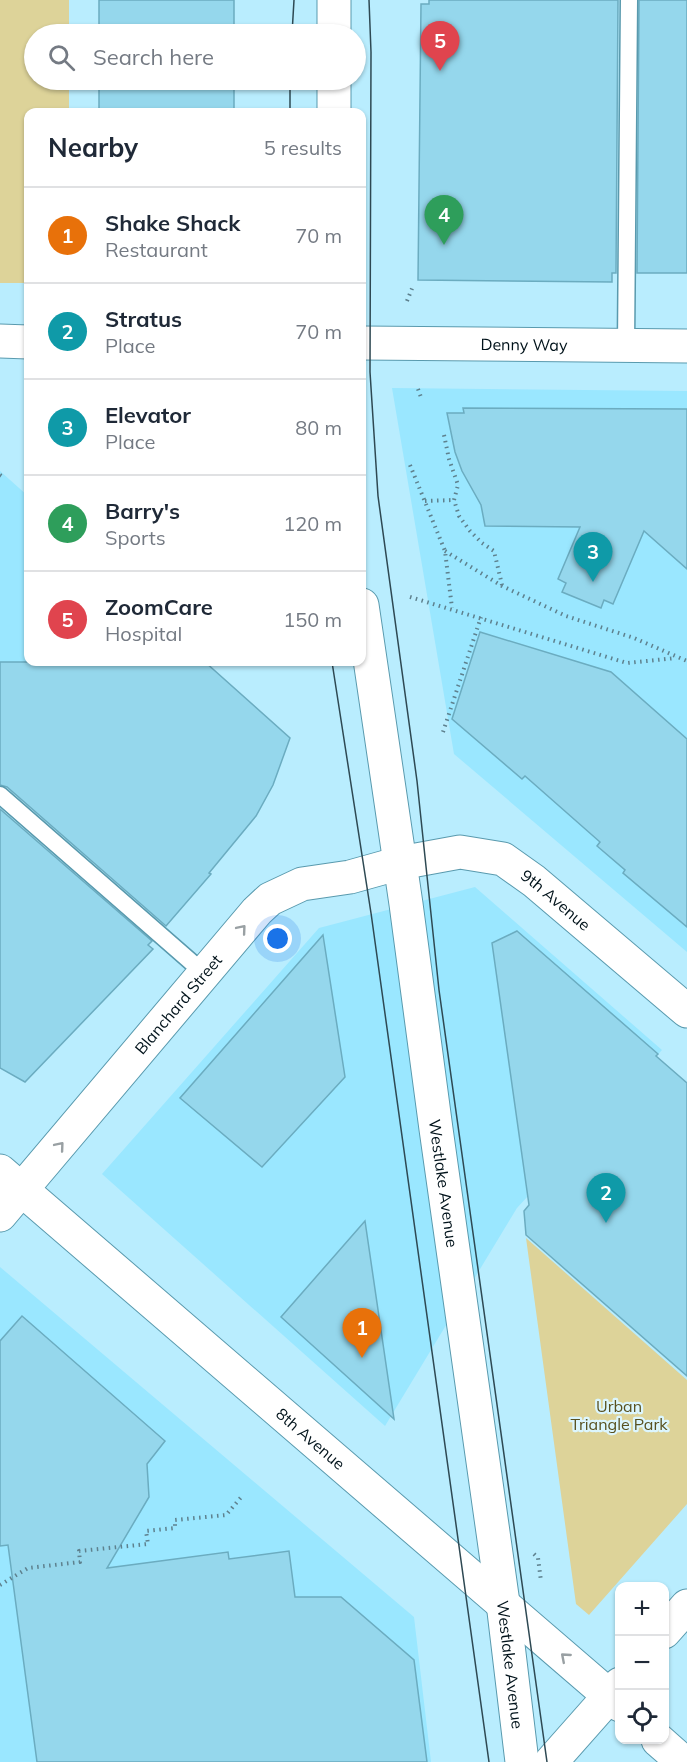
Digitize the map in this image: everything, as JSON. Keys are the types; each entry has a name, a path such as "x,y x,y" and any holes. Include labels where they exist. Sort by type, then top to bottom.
{"main road":[{"path":"334,0 334,24"},
{"path":"334,90 334,108"},
{"path":"0,341 24,342"},
{"name":"Denny Way","path":"366,343 687,346"},
{"name":"Westlake Avenue","path":"366,632 400,863 522,1762"},
{"name":"9th Avenue","path":"400,863 460,852 502,859 534,881 687,1011"},
{"name":"Blanchard Street","path":"0,1215 11,1181 205,974 257,911 270,899 302,884 351,877 400,863"},
{"name":"8th Avenue","path":"11,1181 502,1603 615,1694"},
{"path":"669,1626 687,1606"},
{"path":"551,1762 615,1696"},
{"path":"663,1744 683,1762"}],"lane":[{"path":"626,345 630,0"},
{"path":"0,795 205,974"}],"path":[{"path":"407,301 413,286"},
{"path":"418,389 423,400"},
{"path":"444,435 458,485 454,500 459,516 470,531 494,551 502,586"},
{"path":"410,465 445,551 452,609"},
{"path":"425,501 454,500"},
{"path":"445,551 502,586 566,616 634,638 687,661"},
{"path":"410,597 627,663 676,658"},
{"path":"443,732 481,617"},
{"path":"0,1585 28,1568 80,1562 79,1551 148,1544 146,1531 176,1528 175,1520 226,1515 243,1495"}],"shaded area":[{"path":"392,388 687,391 687,952 454,754"},
{"path":"0,471 24,492 24,666 50,666 0,723"},
{"path":"475,887 662,1050 517,1208 385,1426 102,1174 319,928"},
{"path":"0,1267 414,1617 431,1762 0,1762"}],"green space":[{"path":"0,0 69,0 69,24 24,24 24,90 69,90 69,108 24,108 24,283 0,283"},
{"name":"Urban Triangle Park","path":"526,1238 687,1380 687,1504 618,1582 615,1582 615,1586 589,1615 576,1604"}],"building":[{"path":"99,0 234,0 234,24 99,24"},
{"path":"429,0 618,0 616,273 612,273 612,282 418,280 421,4 429,4"},
{"path":"639,0 687,0 687,273 637,273"},
{"path":"99,90 234,90 234,108 99,108"},
{"path":"463,408 687,409 687,569 644,531 613,604 604,600 601,608 562,592 566,583 558,579 580,527 485,526 481,505 462,471 455,452 447,413 464,413"},
{"path":"480,632 611,672 687,739 687,927 623,873 625,870 597,846 600,842 525,776 522,779 452,719"},
{"path":"0,662 24,662 24,666 209,666 290,738 273,785 256,816 209,873 211,874 166,926 7,787 0,785"},
{"path":"0,809 152,941 148,945 153,949 25,1082 0,1068"},
{"path":"517,931 658,1054 656,1056 687,1083 687,1376 526,1235 524,1211 529,1205 492,943"},
{"path":"323,935 345,1077 262,1167 180,1098"},
{"path":"365,1221 394,1419 281,1317"},
{"path":"22,1316 165,1441 147,1464 149,1497 107,1568 228,1552 229,1559 289,1551 295,1597 341,1597 414,1660 427,1762 37,1762 8,1545 0,1546 0,1341"}],"tram line":[{"path":"293,24 294,0"},
{"path":"369,0 371,52 370,372 378,496 417,781 439,990 547,1762"},
{"path":"290,90 290,108"},
{"path":"333,666 371,913 489,1762"}],"place":[{"name":"ZoomCare","path":"440,71"},
{"name":"Barry's","path":"444,245"},
{"name":"Elevator","path":"593,582"},
{"name":"Stratus","path":"606,1223"},
{"name":"Shake Shack","path":"362,1358"}]}
